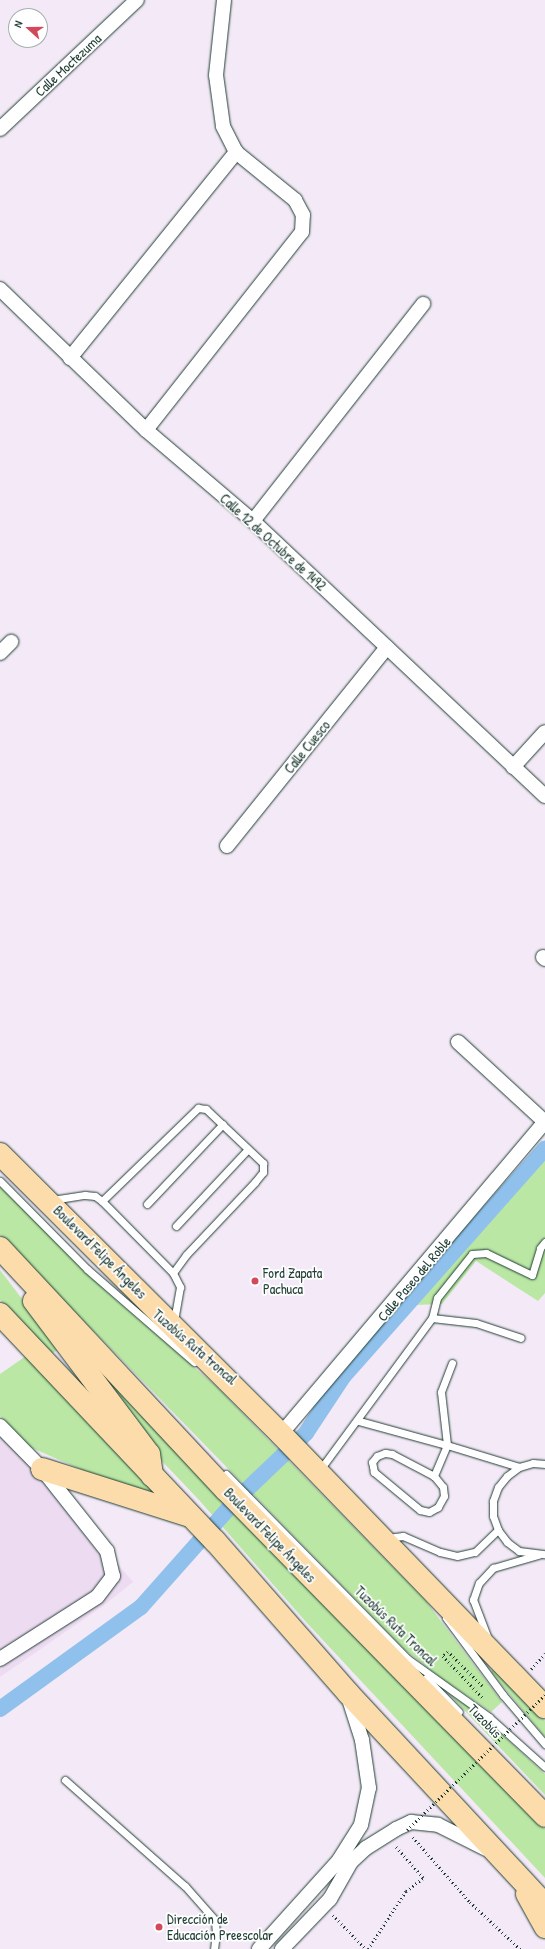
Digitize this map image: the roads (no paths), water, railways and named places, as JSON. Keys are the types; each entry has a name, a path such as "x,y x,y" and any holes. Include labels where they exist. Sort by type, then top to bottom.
{"main road":[{"name":"Boulevard Felipe Ángeles","path":"2,1155 289,1443 545,1707"},
{"name":"Boulevard Felipe Ángeles","path":"0,1248 253,1509 545,1816"},
{"path":"0,1253 58,1336 148,1454 152,1476"},
{"path":"0,1314 190,1517 215,1541 348,1693 545,1905"},
{"path":"42,1469 190,1517"},
{"path":"518,1877 545,1927"}],"street":[{"name":"Calle Moctezuma","path":"0,129 137,0"},
{"path":"146,430 302,232 303,216 295,200 236,152 223,126 216,74 224,0"},
{"path":"70,358 236,152"},
{"name":"Calle 12 de Octubre de 1492","path":"0,288 70,358 146,430 253,521 545,796"},
{"path":"253,521 423,304"},
{"path":"0,653 11,642"},
{"name":"Calle Cuesco","path":"227,846 387,647"},
{"path":"513,767 545,732"},
{"path":"458,1042 545,1122"},
{"name":"Calle Paseo del Roble","path":"289,1443 545,1122"},
{"path":"0,1426 42,1469 107,1551 113,1576 97,1597 0,1659"},
{"path":"259,1949 338,1860 361,1825 369,1788 362,1740 348,1693"},
{"path":"282,1949 323,1905 351,1862 366,1848 411,1822 438,1825 500,1857"}],"lane":[{"path":"102,1201 192,1112 206,1109 264,1163 263,1172 186,1255 173,1273"},
{"path":"147,1204 222,1124"},
{"path":"176,1226 248,1149"},
{"name":"Tuzobús Ruta troncal","path":"0,1182 87,1269 203,1370"},
{"path":"49,1201 86,1195 95,1196 102,1201 173,1273 180,1287 173,1326"},
{"path":"0,1241 148,1394"},
{"path":"318,1473 359,1421 432,1318 437,1298 472,1254 486,1253 532,1275 540,1248 545,1242"},
{"path":"432,1318 476,1322 521,1338"},
{"path":"434,1476 446,1445 441,1392 452,1363"},
{"name":"Tuzobús Ruta troncal","path":"214,1380 236,1402"},
{"path":"359,1421 519,1467"},
{"path":"392,1454 434,1476 443,1487 444,1496 438,1507 429,1512 420,1510 374,1472 372,1462 377,1456 392,1454"},
{"path":"542,1554 519,1551 507,1542 498,1530 493,1516 493,1502 498,1488 507,1476 519,1467 533,1463 545,1464"},
{"path":"219,1468 228,1484"},
{"name":"Tuzobús Ruta Troncal","path":"253,1509 408,1659 488,1717 545,1767"},
{"path":"349,1516 545,1716"},
{"path":"381,1539 403,1536 440,1552 457,1556 476,1552 498,1530"},
{"path":"498,1658 473,1600 478,1583 493,1568 542,1554"},
{"path":"437,1605 503,1695 545,1744"},
{"name":"Tuzobús","path":"408,1659 464,1718"},
{"path":"65,1780 185,1886 214,1920 216,1933 214,1949"}],"waterway":[{"path":"0,1709 141,1607 236,1500 306,1433 343,1377 545,1149"}],"place":[{"name":"Ford Zapata Pachuca","path":"255,1281"},
{"name":"Dirección de Educación Preescolar","path":"159,1927"}]}
